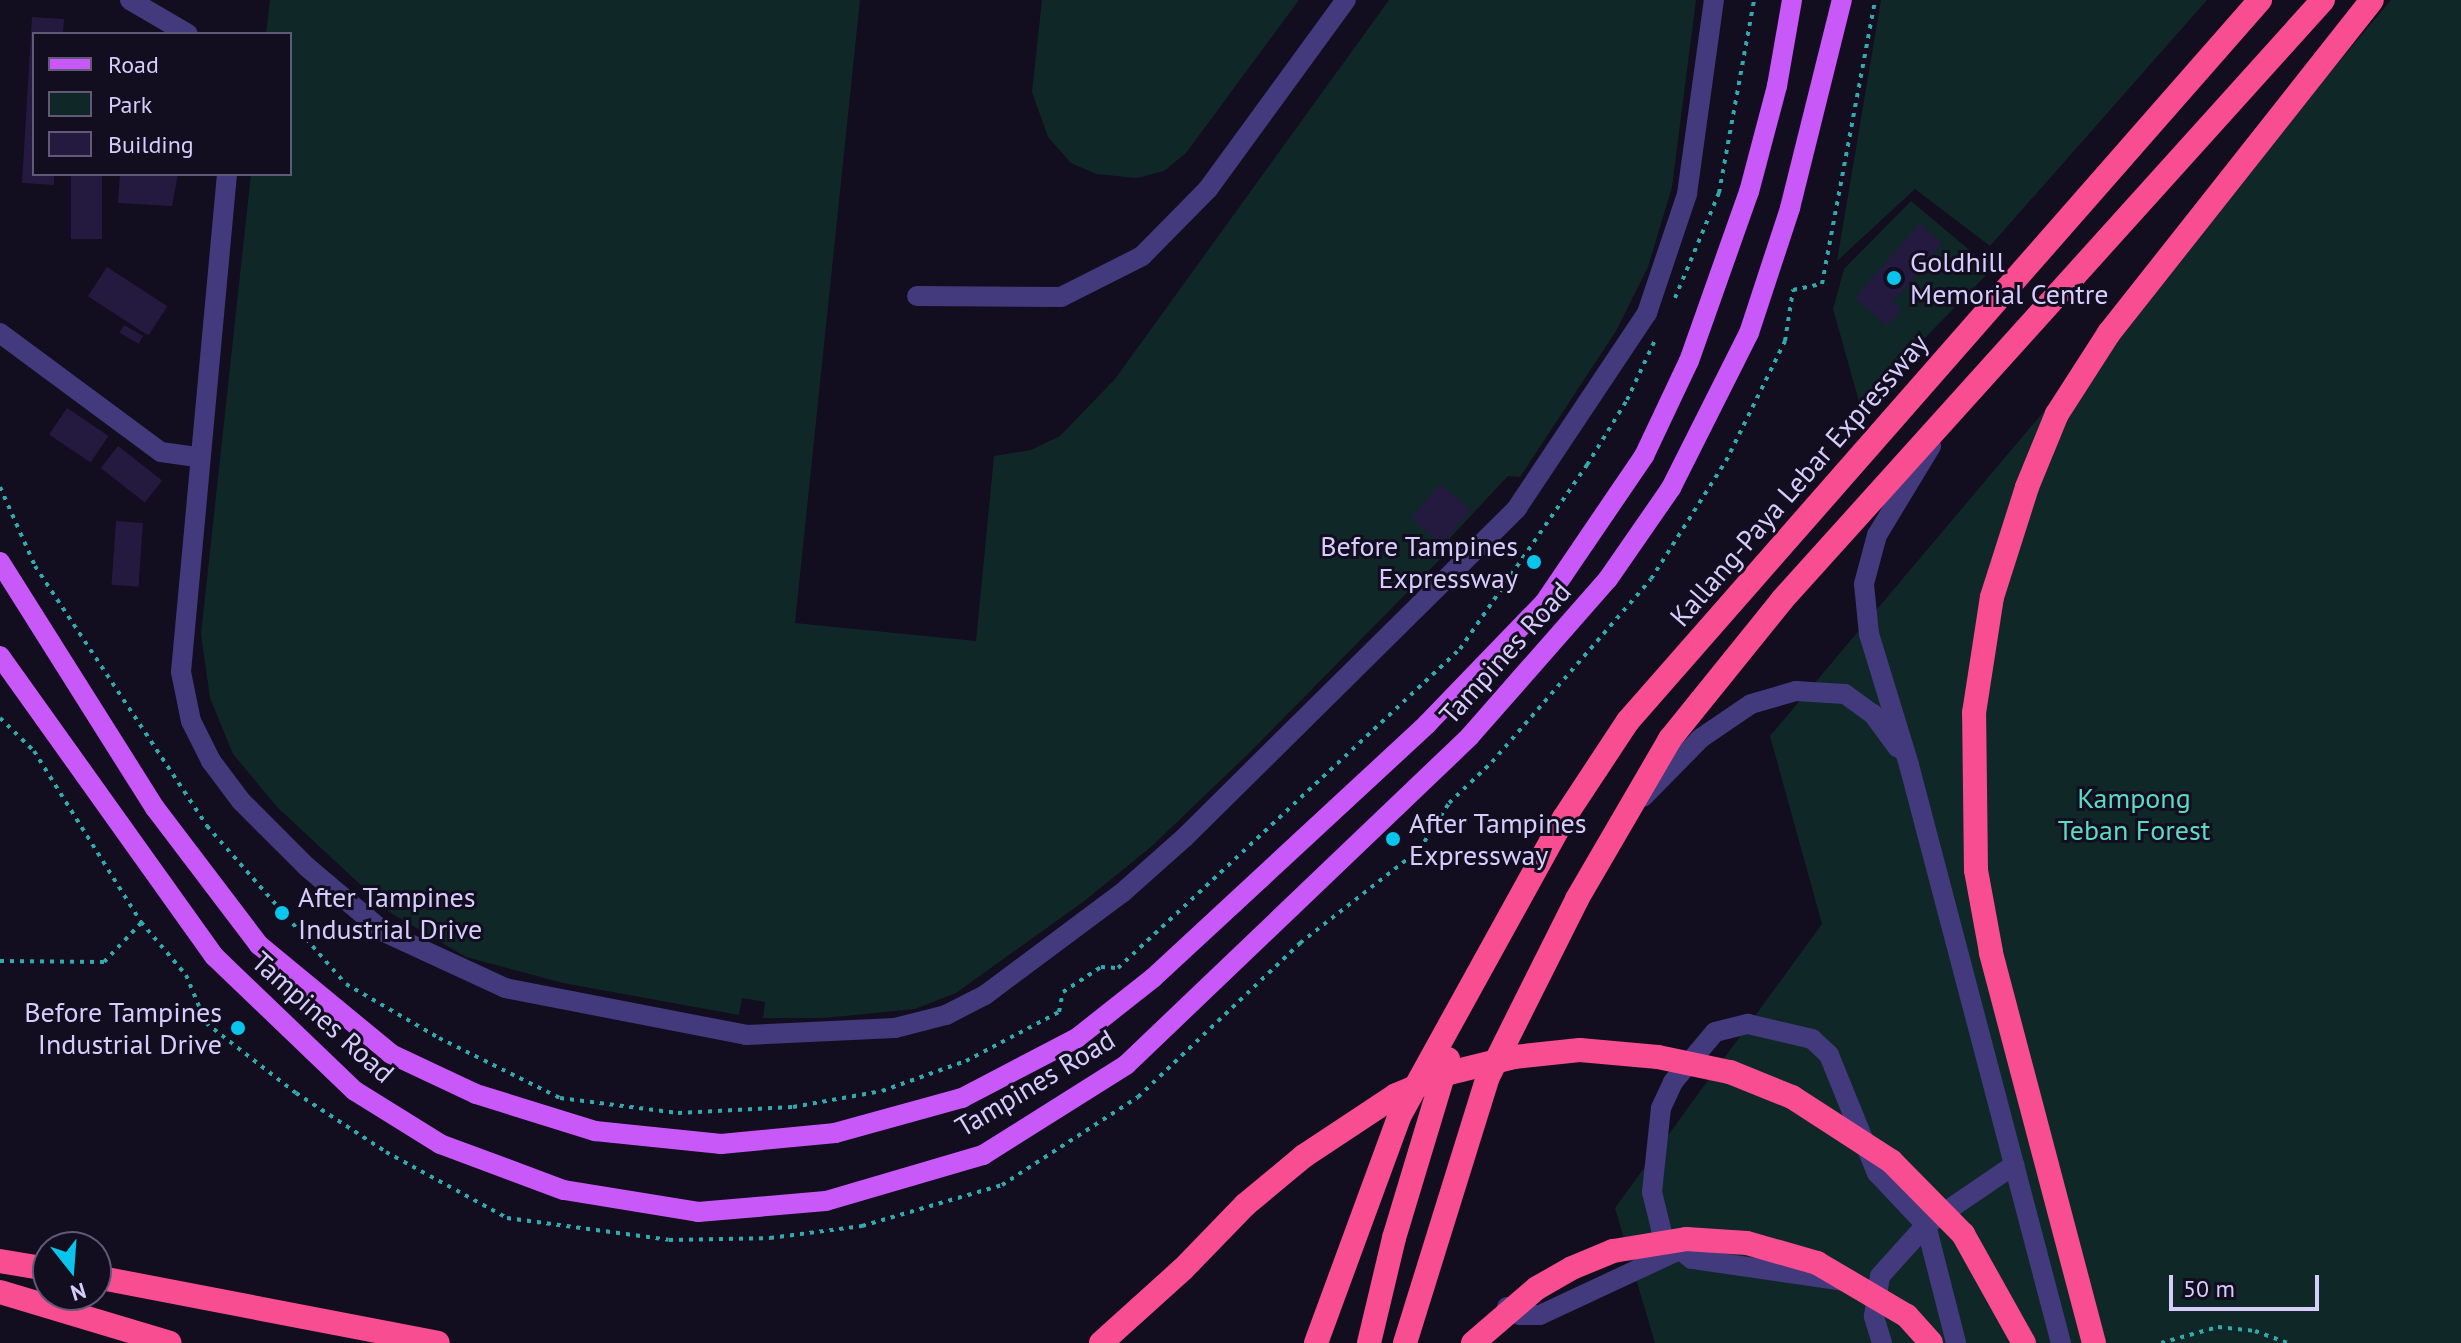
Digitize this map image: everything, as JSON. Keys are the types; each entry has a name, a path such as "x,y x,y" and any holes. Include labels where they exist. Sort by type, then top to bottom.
{"highway":[{"name":"Kallang-Paya Lebar Expressway","path":"1466,999 1564,818 1628,721 2260,0"},
{"path":"1406,1339 1440,1216 1488,1077 1577,899 1670,739 1782,600 2323,0"},
{"path":"2094,1343 1991,952 1976,870 1972,789 1974,713 2005,549 2057,414 2109,333 2372,0"},
{"path":"1370,1338 1394,1238 1466,999"},
{"path":"1316,1343 1400,1115 1466,999"},
{"path":"1101,1343 1183,1269 1245,1205 1304,1156 1396,1095 1449,1073 1514,1057 1580,1050 1627,1054 1742,1077 1792,1097 1891,1161 1963,1234 2024,1343"},
{"path":"1473,1343 1537,1288 1572,1268 1613,1251 1686,1239 1747,1243 1817,1263 1907,1316 1931,1343"},
{"path":"0,1261 32,1266"},
{"path":"112,1280 438,1343"},
{"path":"0,1292 170,1343"}],"main road":[{"name":"Tampines Road","path":"0,562 155,808 259,945 328,1007 391,1054 476,1094 595,1131 721,1144 835,1133 962,1098 1077,1038 1153,978 1427,724 1544,603 1644,456 1689,361 1749,192 1777,86 1792,0"},
{"name":"Tampines Road","path":"0,656 214,956 355,1091 440,1144 564,1190 698,1212 826,1201 983,1155 1126,1065 1470,736 1608,579 1671,488 1749,333 1790,208 1842,0"}],"lane":[{"path":"130,0 185,32"},
{"path":"917,296 1061,297 1142,256 1208,189 1346,0"},
{"path":"227,176 197,457 181,672 191,721 211,761 241,801 307,867 384,932 505,988 746,1035 798,1037 895,1028 946,1015 997,986 1122,893 1184,838 1517,508 1647,313 1687,194 1714,0"},
{"path":"0,333 161,452 197,457"},
{"path":"1946,420 1877,535 1864,584 1869,634 1909,765 2061,1343"},
{"path":"1630,810 1701,738 1751,704 1796,691 1845,694 1873,714 1909,765"},
{"path":"1877,1286 1692,1259 1677,1251 1663,1237 1652,1192 1661,1108 1673,1082 1715,1032 1748,1024 1812,1039 1829,1055 1877,1173 1926,1225 1956,1343"},
{"path":"1882,1343 1874,1316 1877,1286 1896,1256 1926,1225 2014,1165"},
{"path":"1507,1307 1520,1315 1540,1315 1677,1251"}],"path":[{"path":"1673,302 1719,193 1754,0"},
{"path":"1492,762 1651,579 1726,461 1759,394 1785,341 1793,290 1822,284 1875,0"},
{"path":"0,487 35,566 207,826 346,984 560,1098 678,1113 793,1107 882,1091 966,1061 1059,1012 1063,992 1101,967 1118,968 1460,649 1587,465 1627,400 1660,330"},
{"path":"0,718 34,751 141,922 186,975 206,1023 296,1093"},
{"path":"0,961 104,962 141,922"},
{"path":"2161,1343 2218,1327 2255,1331 2288,1343"}],"green space":[{"path":"270,0 860,0 795,623 976,641 994,456 1031,450 1060,436 1115,379 1389,0 1696,0 1672,187 1648,267 1616,331 1520,477 1508,476 1450,538 1448,551 1248,754 1152,846 1083,902 956,993 915,1009 824,1018 763,1018 765,1002 742,998 739,1015 563,983 466,957 391,913 278,808 233,754 210,698 201,634 251,176 292,176 292,32 266,32"},
{"path":"1042,0 1299,0 1186,153 1164,171 1137,178 1096,174 1071,163 1048,137 1032,92"},
{"path":"1881,0 2207,0 1990,246 1915,189 1837,261"},
{"name":"Kampong Teban Forest","path":"2391,0 2461,0 2461,1343 1655,1343 1615,1208 1822,924 1770,736"},
{"path":"1911,201 1992,269 1860,405 1833,309 1844,269"}],"building":[{"path":"32,17 64,19 63,32 32,32 32,176 54,176 54,185 22,183"},
{"path":"71,176 102,176 102,239 71,239"},
{"path":"120,176 178,176 172,206 118,203"},
{"name":"Goldhill Memorial Centre","path":"1920,223 1942,244 1893,302 1902,310 1887,326 1855,298"},
{"path":"107,267 167,306 148,336 88,296"},
{"path":"124,325 143,336 139,344 120,333"},
{"path":"67,408 108,436 91,462 49,435"},
{"path":"118,446 162,480 145,503 101,468"},
{"path":"1440,484 1471,510 1442,544 1411,518"},
{"path":"116,521 143,523 138,587 112,585"}],"place":[{"name":"Goldhill Memorial Centre","path":"1894,278"},
{"name":"Before Tampines Expressway","path":"1534,562"},
{"name":"After Tampines Expressway","path":"1393,839"},
{"name":"After Tampines Industrial Drive","path":"282,913"},
{"name":"Before Tampines Industrial Drive","path":"238,1028"}]}
